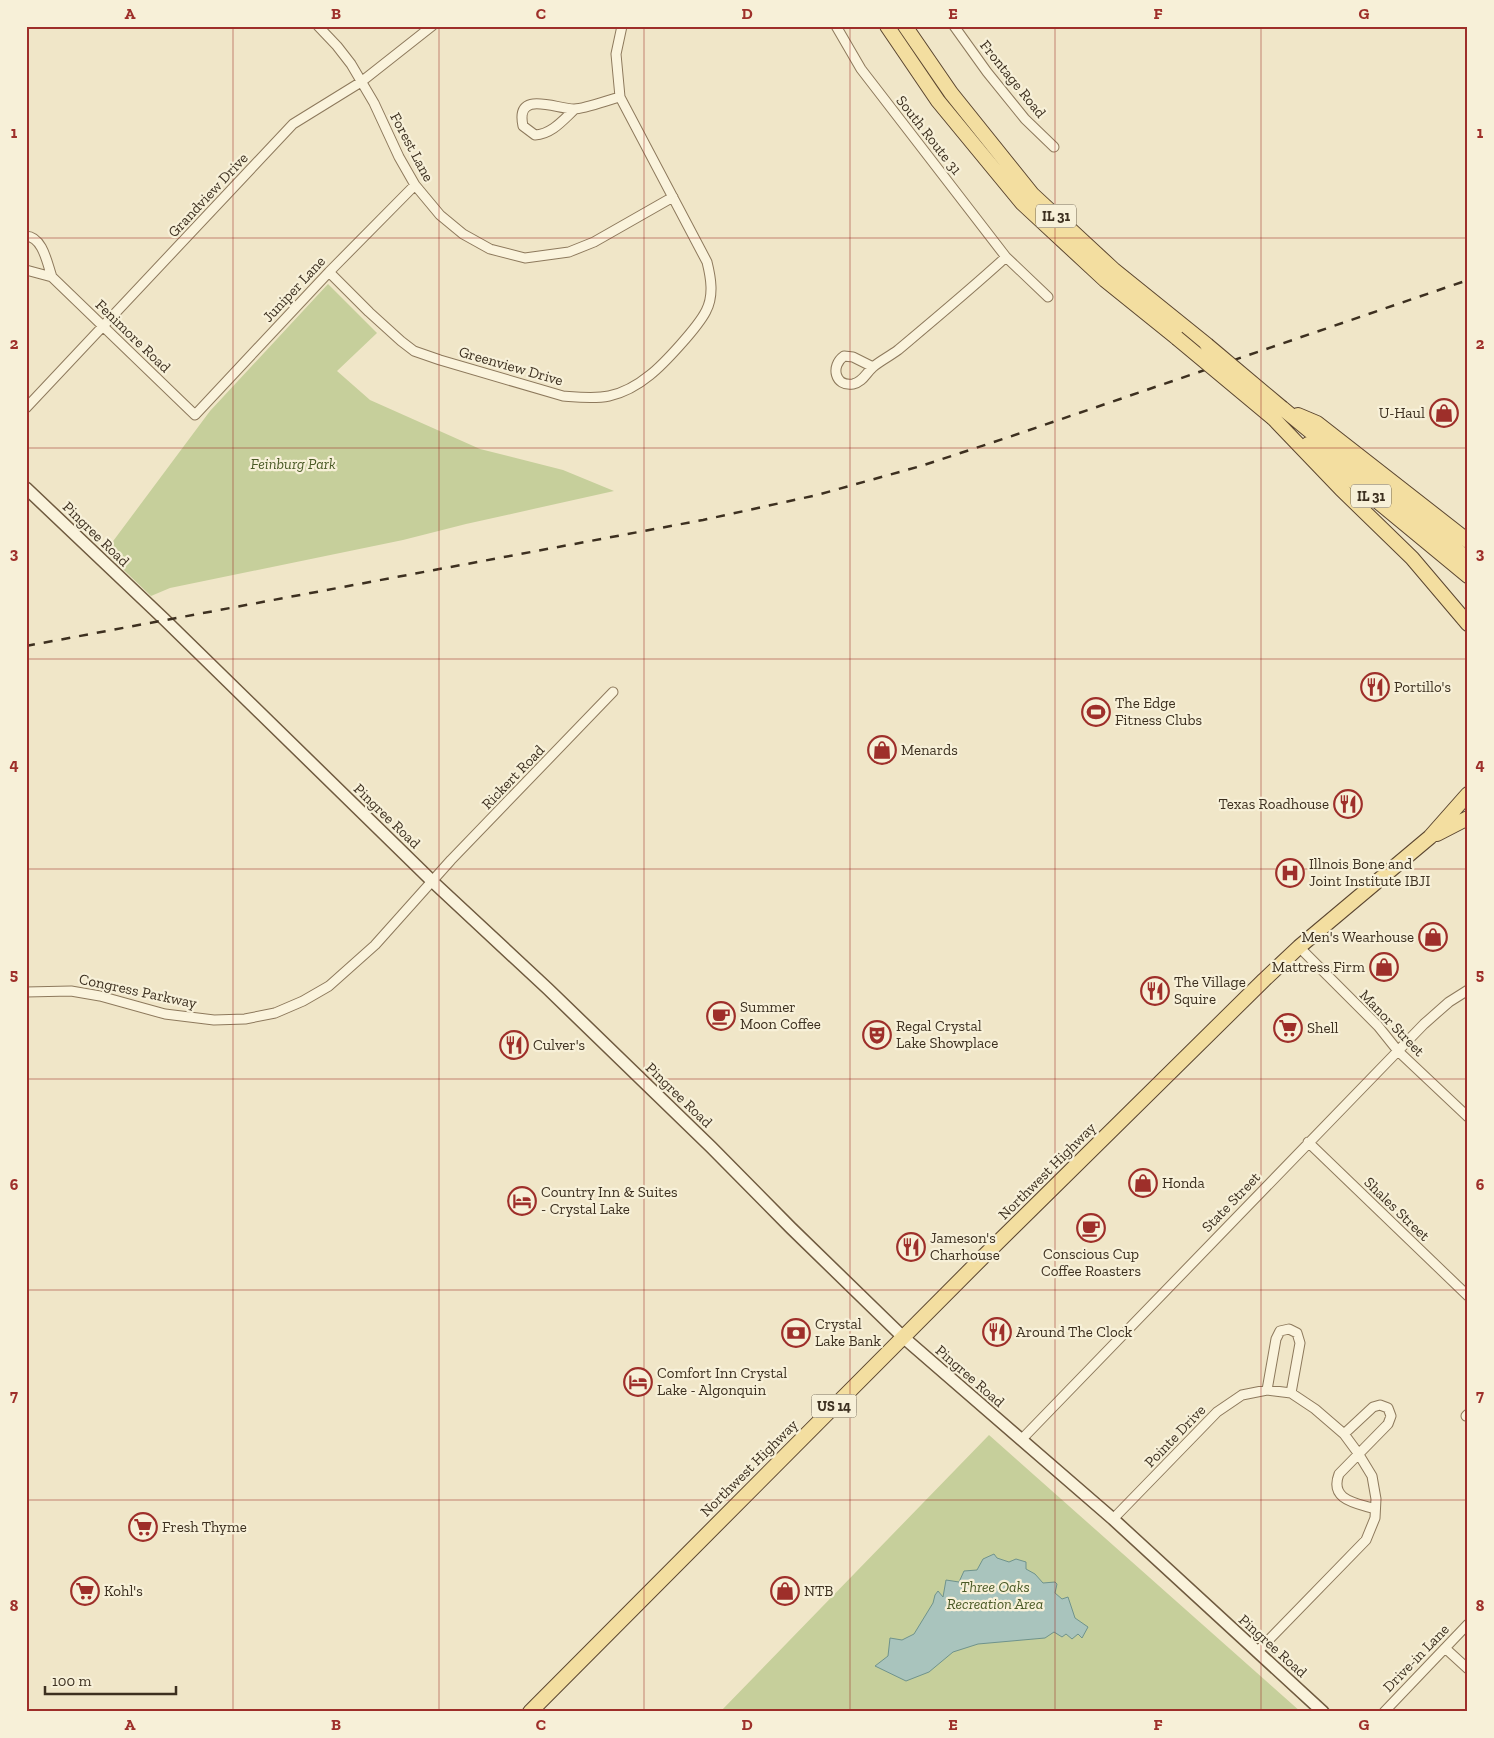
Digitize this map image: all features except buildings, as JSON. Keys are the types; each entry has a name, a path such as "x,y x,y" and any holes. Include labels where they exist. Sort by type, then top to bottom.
{"main road":[{"name":"IL 31","path":"887,26 938,101 1022,203 1105,280 1273,418 1304,440 1468,576"},
{"name":"IL 31","path":"904,26 951,92 1032,194 1114,270 1468,559"},
{"path":"1282,408 1316,423 1468,540"},
{"path":"1273,418 1341,489 1412,558 1468,624"},
{"name":"Northwest Highway","path":"530,1712 903,1337 1299,947 1430,837 1468,794"},
{"name":"Northwest Highway","path":"1430,837 1468,818"}],"street":[{"name":"Forest Lane","path":"318,26 341,52 374,103 399,157 415,185 440,214 463,234 490,248 524,258 569,252 594,242 673,197"},
{"name":"Grandview Drive","path":"26,408 104,328 293,124 361,82 432,26"},
{"name":"Greenview Drive","path":"328,272 401,341 414,351 440,360 562,396 609,396 630,388 650,375 706,311 710,296 711,279 707,262 620,97 616,54 622,26"},
{"name":"South Route 31","path":"836,26 861,68 1006,257 1048,297"},
{"name":"Frontage Road","path":"954,26 987,72 1025,118 1054,146"},
{"path":"575,109 552,130 543,135 535,135 524,126 522,119 523,112 533,103 575,109 620,97"},
{"name":"Juniper Lane","path":"195,414 328,272 415,185"},
{"name":"Fenimore Road","path":"26,236 36,240 44,253 52,277 195,414"},
{"path":"872,367 888,357 932,322 1006,257"},
{"name":"Fenimore Road","path":"26,270 52,277"},
{"name":"Pingree Road","path":"26,488 165,620 432,881 548,989 712,1147 791,1228 903,1337 1113,1519 1323,1712"},
{"name":"Rickert Road","path":"432,881 613,692"},
{"name":"Congress Parkway","path":"26,992 71,991 100,996 165,1014 214,1020 245,1019 275,1012 303,1001 329,986 375,945 432,881"},
{"name":"Manor Street","path":"1299,947 1378,1026 1398,1050 1468,1117"},
{"name":"State Street","path":"1021,1440 1398,1050 1449,1002 1468,990"},
{"name":"Shales Street","path":"1308,1142 1468,1296"},
{"path":"1267,1390 1276,1340 1280,1331 1289,1329 1297,1333 1300,1343 1291,1393"},
{"name":"Pointe Drive","path":"1113,1519 1217,1412 1242,1395 1267,1390 1291,1393 1315,1409 1344,1434 1372,1476 1376,1499 1375,1518 1366,1540 1257,1652"},
{"path":"1344,1434 1373,1407 1380,1405 1388,1408 1391,1416 1388,1424 1339,1474 1335,1483 1338,1493 1347,1499 1375,1509"},
{"name":"Drive-in Lane","path":"1384,1712 1468,1624"},
{"path":"1445,1648 1468,1669"}],"green space":[{"name":"Feinburg Park","path":"328,284 377,333 337,371 370,400 480,449 563,470 614,491 403,540 170,588 151,596 105,552 210,411"},
{"name":"Three Oaks Recreation Area","path":"989,1435 1301,1712 720,1712"}],"water":[{"path":"994,1554 997,1558 1009,1562 1016,1559 1026,1562 1026,1569 1035,1574 1043,1583 1055,1582 1057,1584 1055,1593 1062,1599 1068,1597 1075,1618 1088,1627 1082,1638 1078,1634 1072,1639 1066,1634 1062,1637 1054,1632 1045,1638 978,1644 953,1652 929,1672 906,1681 875,1666 888,1656 890,1638 902,1640 914,1634 938,1591 943,1597 946,1580 959,1582 964,1571 977,1570 983,1559"}],"railway":[{"path":"26,646 703,520 817,495 921,466 1006,438 1468,280"}],"place":[{"name":"U-Haul","path":"1444,413"},
{"name":"Portillo's","path":"1375,687"},
{"name":"The Edge Fitness Clubs","path":"1096,712"},
{"name":"Menards","path":"882,750"},
{"name":"Texas Roadhouse","path":"1348,804"},
{"name":"Illnois Bone and Joint Institute IBJI","path":"1290,873"},
{"name":"Men's Wearhouse","path":"1433,937"},
{"name":"Mattress Firm","path":"1384,967"},
{"name":"The Village Squire","path":"1155,991"},
{"name":"Summer Moon Coffee","path":"721,1016"},
{"name":"Shell","path":"1288,1028"},
{"name":"Regal Crystal Lake Showplace","path":"877,1035"},
{"name":"Culver's","path":"514,1045"},
{"name":"Honda","path":"1143,1183"},
{"name":"Country Inn & Suites - Crystal Lake","path":"522,1201"},
{"name":"Conscious Cup Coffee Roasters","path":"1091,1228"},
{"name":"Jameson's Charhouse","path":"911,1247"},
{"name":"Around The Clock","path":"997,1332"},
{"name":"Crystal Lake Bank","path":"796,1333"},
{"name":"Comfort Inn Crystal Lake - Algonquin","path":"638,1382"},
{"name":"Fresh Thyme","path":"143,1527"},
{"name":"Kohl's","path":"85,1591"},
{"name":"NTB","path":"785,1591"}]}
